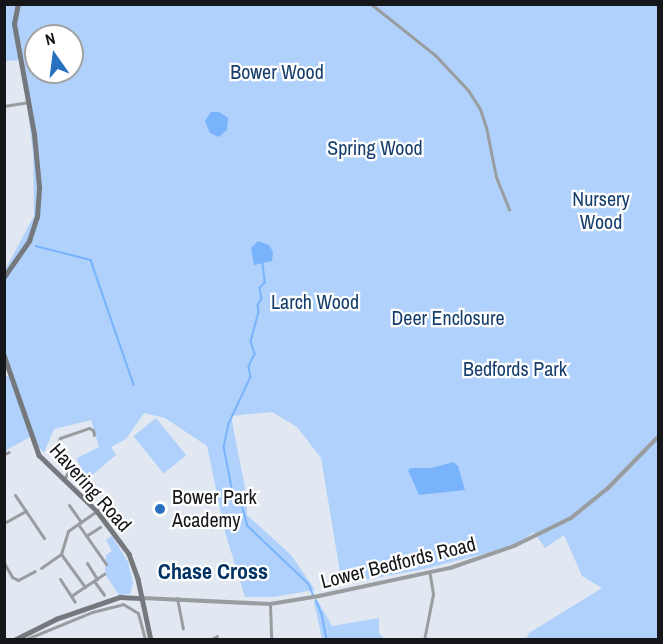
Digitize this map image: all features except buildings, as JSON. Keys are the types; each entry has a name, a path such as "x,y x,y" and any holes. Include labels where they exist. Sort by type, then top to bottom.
{"main road":[{"path":"4,277 29,241 37,217 39,187 29,102 14,24 18,4"},
{"name":"Havering Road","path":"4,355 39,455 97,511 129,554 151,639"},
{"path":"14,639 44,623 128,596 139,588"},
{"path":"128,596 141,598"}],"street":[{"path":"371,4 435,55 468,90 480,109 496,177 509,210"},
{"path":"4,106 29,102"},
{"path":"64,480 70,468 57,450 60,438 89,428 93,430 94,435"},
{"name":"Lower Bedfords Road","path":"141,598 270,604 430,574 514,546 571,518 608,488 658,437"},
{"path":"15,495 44,538"},
{"path":"69,505 86,536 106,564"},
{"path":"72,510 79,505"},
{"path":"4,523 26,511"},
{"path":"40,568 62,554 68,531 97,511"},
{"path":"86,536 100,527"},
{"path":"62,554 85,587"},
{"path":"4,563 12,577 18,580 35,571"},
{"path":"87,563 104,595"},
{"path":"71,597 104,574"},
{"path":"424,639 433,594 430,574"},
{"path":"4,581 12,577"},
{"path":"60,579 75,602"},
{"path":"177,598 183,628"},
{"path":"24,639 92,612 123,604 138,613 145,639"},
{"path":"270,604 271,639"},
{"path":"44,623 46,630"}],"green space":[{"path":"5,5 658,5 658,639 526,639 529,633 602,588 582,576 564,535 545,548 534,532 514,546 424,569 342,584 321,458 297,427 272,412 231,416 246,493 247,515 291,555 315,590 273,597 245,597 225,532 207,446 165,418 144,413 126,439 111,447 116,455 85,481 77,458 99,447 91,420 54,429 44,453 30,437 5,451 5,377 9,376 5,359 5,270 34,216 33,152 19,60 5,61"},
{"path":"156,418 186,455 164,474 133,436"},
{"path":"112,536 128,562 133,583 130,594 119,595 105,574 106,555 112,551 106,540"},
{"path":"318,601 332,626 379,618 379,633 384,639 322,639 314,602"}],"water":[{"path":"211,112 219,112 228,118 227,130 219,137 210,133 205,121"},
{"path":"258,241 269,245 273,252 272,261 254,265 251,248"},
{"path":"453,462 458,466 465,490 419,495 408,470 432,468"}],"waterway":[{"path":"36,246 91,260 134,385"},
{"path":"263,263 265,283 260,288 262,299 258,305 259,312 251,341 255,354 249,367 251,377 229,424 224,447 233,493 240,497 248,526 309,584 313,594"},
{"path":"316,600 322,614 327,640"}],"place":[{"name":"Bower Park Academy","path":"160,509"}],"district":[{"name":"Chase Cross","path":"213,572"}],"park label":[{"name":"Bower Wood","path":"277,71"},
{"name":"Spring Wood","path":"375,147"},
{"name":"Nursery Wood","path":"601,210"},
{"name":"Larch Wood","path":"315,301"},
{"name":"Deer Enclosure","path":"448,317"},
{"name":"Bedfords Park","path":"515,368"}]}
